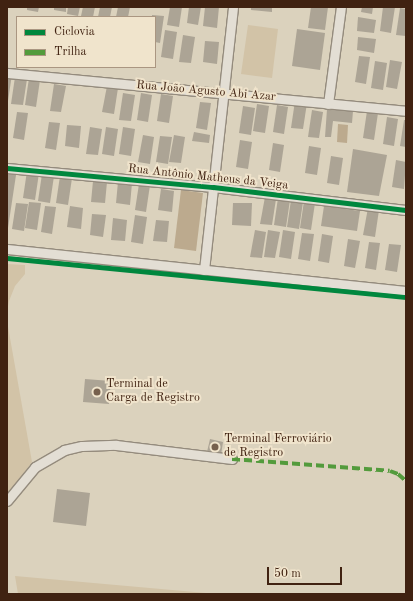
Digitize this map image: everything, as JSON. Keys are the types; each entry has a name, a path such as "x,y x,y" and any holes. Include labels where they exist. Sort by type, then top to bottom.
{"street":[{"path":"204,270 233,7"},
{"path":"328,104 341,7"},
{"name":"Rua João Agusto Abi Azar","path":"7,73 406,111"},
{"name":"Rua Antônio Matheus da Veiga","path":"7,168 213,187 406,210"},
{"path":"7,249 406,291"},
{"path":"7,501 35,467 64,450 82,446 116,446 232,458"}],"shaded area":[{"path":"248,25 278,29 272,78 241,74"},
{"path":"338,124 348,125 347,143 337,142"},
{"path":"181,190 203,193 196,251 174,248"},
{"path":"7,264 25,265 25,274 15,286 9,301 7,312"},
{"path":"7,321 32,462 7,496"},
{"path":"15,576 217,594 18,594"}],"building":[{"path":"27,7 39,7 38,12 27,10"},
{"path":"54,7 66,7 66,12 54,10"},
{"path":"68,7 80,7 78,16 67,14"},
{"path":"83,7 95,7 93,16 81,16"},
{"path":"100,7 112,7 110,16 98,16"},
{"path":"118,7 130,7 128,16 116,16"},
{"path":"170,7 182,7 179,27 167,25"},
{"path":"189,7 201,7 198,25 187,23"},
{"path":"205,7 219,7 217,28 203,26"},
{"path":"251,7 272,7 272,12 251,10"},
{"path":"311,7 328,7 325,30 308,28"},
{"path":"362,7 373,7 372,14 361,12"},
{"path":"383,7 395,7 391,33 380,31"},
{"path":"400,8 406,9 406,36 396,35"},
{"path":"152,15 164,16 160,43 156,42 156,16"},
{"path":"358,17 376,20 374,33 357,31"},
{"path":"297,29 325,33 320,70 292,66"},
{"path":"165,30 177,32 173,59 161,57"},
{"path":"183,35 195,37 191,63 179,62"},
{"path":"358,37 376,39 374,53 357,50"},
{"path":"205,41 219,42 217,64 203,62"},
{"path":"359,56 370,57 366,84 355,82"},
{"path":"390,60 402,62 397,89 386,87"},
{"path":"375,61 387,63 383,90 371,88"},
{"path":"7,74 12,74 8,101 7,101"},
{"path":"15,77 27,79 23,105 11,104"},
{"path":"29,78 40,80 36,107 25,105"},
{"path":"54,84 66,86 61,112 50,111"},
{"path":"107,86 118,88 114,114 102,112"},
{"path":"123,93 135,95 131,121 119,120"},
{"path":"141,93 152,95 148,122 137,120"},
{"path":"161,94 173,96 169,123 157,121"},
{"path":"295,101 307,103 303,129 291,128"},
{"path":"200,102 211,103 207,130 196,128"},
{"path":"257,104 269,106 265,133 253,131"},
{"path":"277,105 288,107 284,134 273,132"},
{"path":"243,106 255,108 251,135 239,133"},
{"path":"327,109 353,111 352,123 333,121 331,137 325,137"},
{"path":"312,110 323,112 319,138 308,137"},
{"path":"367,111 378,113 374,140 363,138"},
{"path":"17,112 28,113 24,140 13,138"},
{"path":"387,117 398,119 394,146 383,144"},
{"path":"404,120 406,120 406,147 400,146"},
{"path":"49,122 60,123 56,150 45,148"},
{"path":"67,125 81,126 79,148 65,146"},
{"path":"90,127 102,129 98,155 86,154"},
{"path":"106,127 118,129 114,156 102,154"},
{"path":"123,127 135,129 131,156 119,154"},
{"path":"194,132 210,135 209,143 192,141"},
{"path":"143,135 154,137 150,164 138,162"},
{"path":"174,135 185,137 181,163 169,162"},
{"path":"160,136 172,137 168,164 156,162"},
{"path":"240,140 252,142 248,169 236,167"},
{"path":"273,143 284,145 280,172 269,170"},
{"path":"309,146 321,148 317,175 305,173"},
{"path":"353,149 387,155 379,196 347,192"},
{"path":"331,156 343,158 339,185 327,183"},
{"path":"396,160 406,162 404,189 392,187"},
{"path":"27,171 39,173 35,200 23,198"},
{"path":"7,174 16,175 8,228 7,228"},
{"path":"42,174 54,176 50,203 38,201"},
{"path":"60,176 72,178 68,205 56,203"},
{"path":"93,181 107,182 105,203 91,202"},
{"path":"118,182 132,183 130,205 116,203"},
{"path":"139,184 150,185 146,212 135,210"},
{"path":"161,189 174,191 172,212 158,210"},
{"path":"265,197 276,199 272,225 260,224"},
{"path":"278,198 290,200 286,227 274,225"},
{"path":"291,200 303,202 299,229 287,227"},
{"path":"304,201 315,203 311,230 300,228"},
{"path":"29,202 41,203 37,230 25,228"},
{"path":"16,203 28,204 24,231 12,229"},
{"path":"233,203 252,203 251,226 232,225"},
{"path":"45,206 56,207 52,234 41,232"},
{"path":"70,206 83,208 81,229 67,227"},
{"path":"324,206 360,211 357,231 321,226"},
{"path":"368,208 379,210 375,237 363,235"},
{"path":"92,214 106,215 103,237 90,235"},
{"path":"135,215 147,217 143,244 131,242"},
{"path":"113,218 127,220 125,241 111,240"},
{"path":"156,220 169,221 167,242 153,241"},
{"path":"255,230 266,232 262,258 250,257"},
{"path":"268,230 280,232 275,258 264,257"},
{"path":"283,230 295,232 291,259 279,257"},
{"path":"302,233 314,234 310,261 298,259"},
{"path":"322,234 333,236 329,263 318,261"},
{"path":"348,239 360,241 355,268 344,266"},
{"path":"369,242 380,243 376,270 365,268"},
{"path":"389,244 401,245 397,272 385,270"},
{"name":"Terminal de Carga de Registro","path":"85,379 111,381 109,404 83,402"},
{"name":"Terminal Ferroviário de Registro","path":"210,439 223,442 221,455 207,452"},
{"path":"57,489 90,493 86,526 53,522"}],"marked path":[{"path":"232,459 390,471 398,474 406,481"}],"cycle path":[{"path":"7,168 213,187 406,210"},
{"path":"7,258 406,297"}],"place":[{"name":"Terminal de Carga de Registro","path":"97,392"},
{"name":"Terminal Ferroviário de Registro","path":"215,447"}]}
